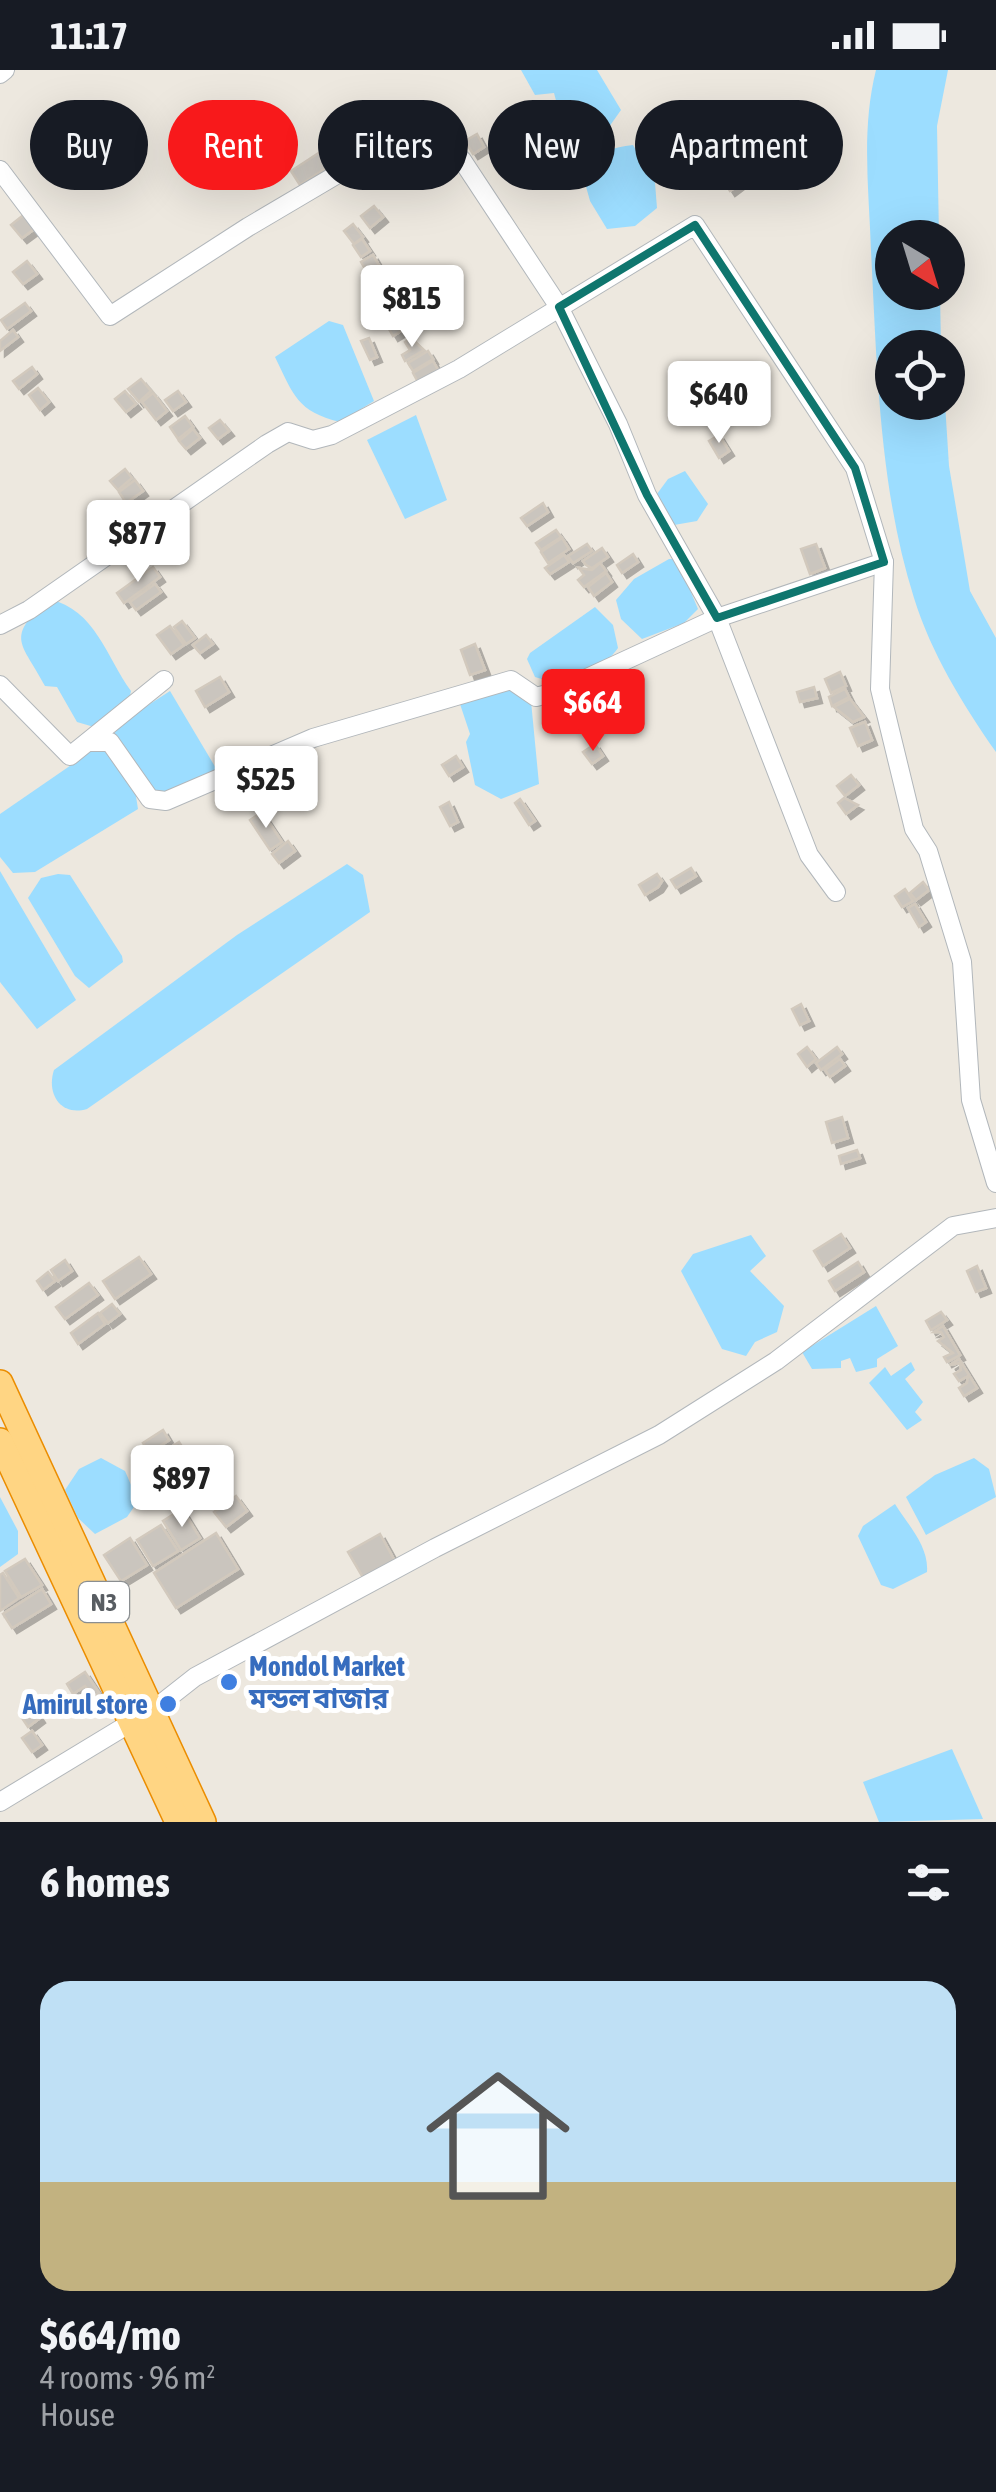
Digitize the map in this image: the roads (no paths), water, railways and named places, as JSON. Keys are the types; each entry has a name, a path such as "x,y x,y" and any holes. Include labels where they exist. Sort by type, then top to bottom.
{"highway":[{"name":"N3","path":"0,1384 142,1716 178,1822"},
{"name":"N3","path":"0,1440 142,1716 204,1822"}],"street":[{"path":"0,170 110,316 248,227 409,132 439,141 462,160 559,307 618,424 648,495 718,618 808,855 836,892"},
{"path":"0,625 29,610 266,444 288,432 314,440 332,435 458,368 695,224 856,468 884,562 880,689 914,828 928,851 962,962 970,1100 996,1183"},
{"path":"88,742 110,742 150,798 166,802 313,738 438,700 511,680 536,697 559,690 718,618 884,562"},
{"path":"0,685 70,756 164,680"},
{"path":"0,1802 142,1716 196,1677 435,1548 659,1435 776,1361 953,1226 996,1218"}],"water":[{"path":"521,70 597,70 615,100 556,100 554,93 535,95"},
{"path":"876,70 948,70 937,126 939,220 875,220 875,310 940,310 941,330 875,330 867,138"},
{"path":"633,145 635,190 656,190 657,208 635,226 607,229 587,190 615,190 618,148"},
{"path":"329,321 343,325 374,401 340,422 314,413 298,400 275,357"},
{"path":"416,415 447,500 405,519 367,440"},
{"path":"882,420 946,420 949,466 970,591 996,638 996,752 929,639 902,556"},
{"path":"685,471 708,504 697,521 674,525 662,513 657,494 668,479"},
{"path":"669,559 677,559 698,609 684,623 642,639 621,619 616,600 634,579"},
{"path":"49,599 78,613 89,624 131,691 129,699 94,727 77,722 57,687 45,686 24,650 22,633 26,623"},
{"path":"595,607 613,625 618,648 602,663 581,674 557,680 535,677 527,659 530,653"},
{"path":"509,683 531,701 539,784 501,799 475,785 466,742 470,734 459,701"},
{"path":"170,691 217,770 161,797 122,752 114,734 122,722"},
{"path":"103,749 134,784 138,809 35,872 13,873 0,857 0,814 93,750"},
{"path":"347,864 363,875 370,912 87,1109 70,1110 58,1102 52,1087 54,1070 237,935"},
{"path":"0,871 76,1000 37,1029 0,982"},
{"path":"70,875 122,956 123,962 89,988 75,976 28,898 41,878"},
{"path":"751,1235 766,1256 750,1271 784,1306 777,1332 755,1342 746,1356 722,1349 681,1271 693,1254"},
{"path":"876,1306 898,1346 877,1359 877,1367 856,1372 850,1358 841,1361 841,1368 812,1369 802,1352"},
{"path":"911,1362 915,1370 905,1379 923,1402 915,1412 922,1420 907,1430 869,1383 885,1367 891,1376"},
{"path":"101,1458 125,1471 138,1501 127,1517 95,1534 78,1518 65,1490 79,1469"},
{"path":"974,1458 989,1469 996,1497 926,1535 906,1497 935,1475"},
{"path":"0,1497 18,1531 18,1554 0,1567"},
{"path":"895,1504 921,1545 927,1572 893,1589 881,1585 858,1536 863,1526"},
{"path":"952,1749 983,1819 879,1822 863,1782"}],"place":[{"name":"Mondol Market মন্ডল বাজার","path":"229,1682"},
{"name":"Amirul store","path":"168,1704"}]}
